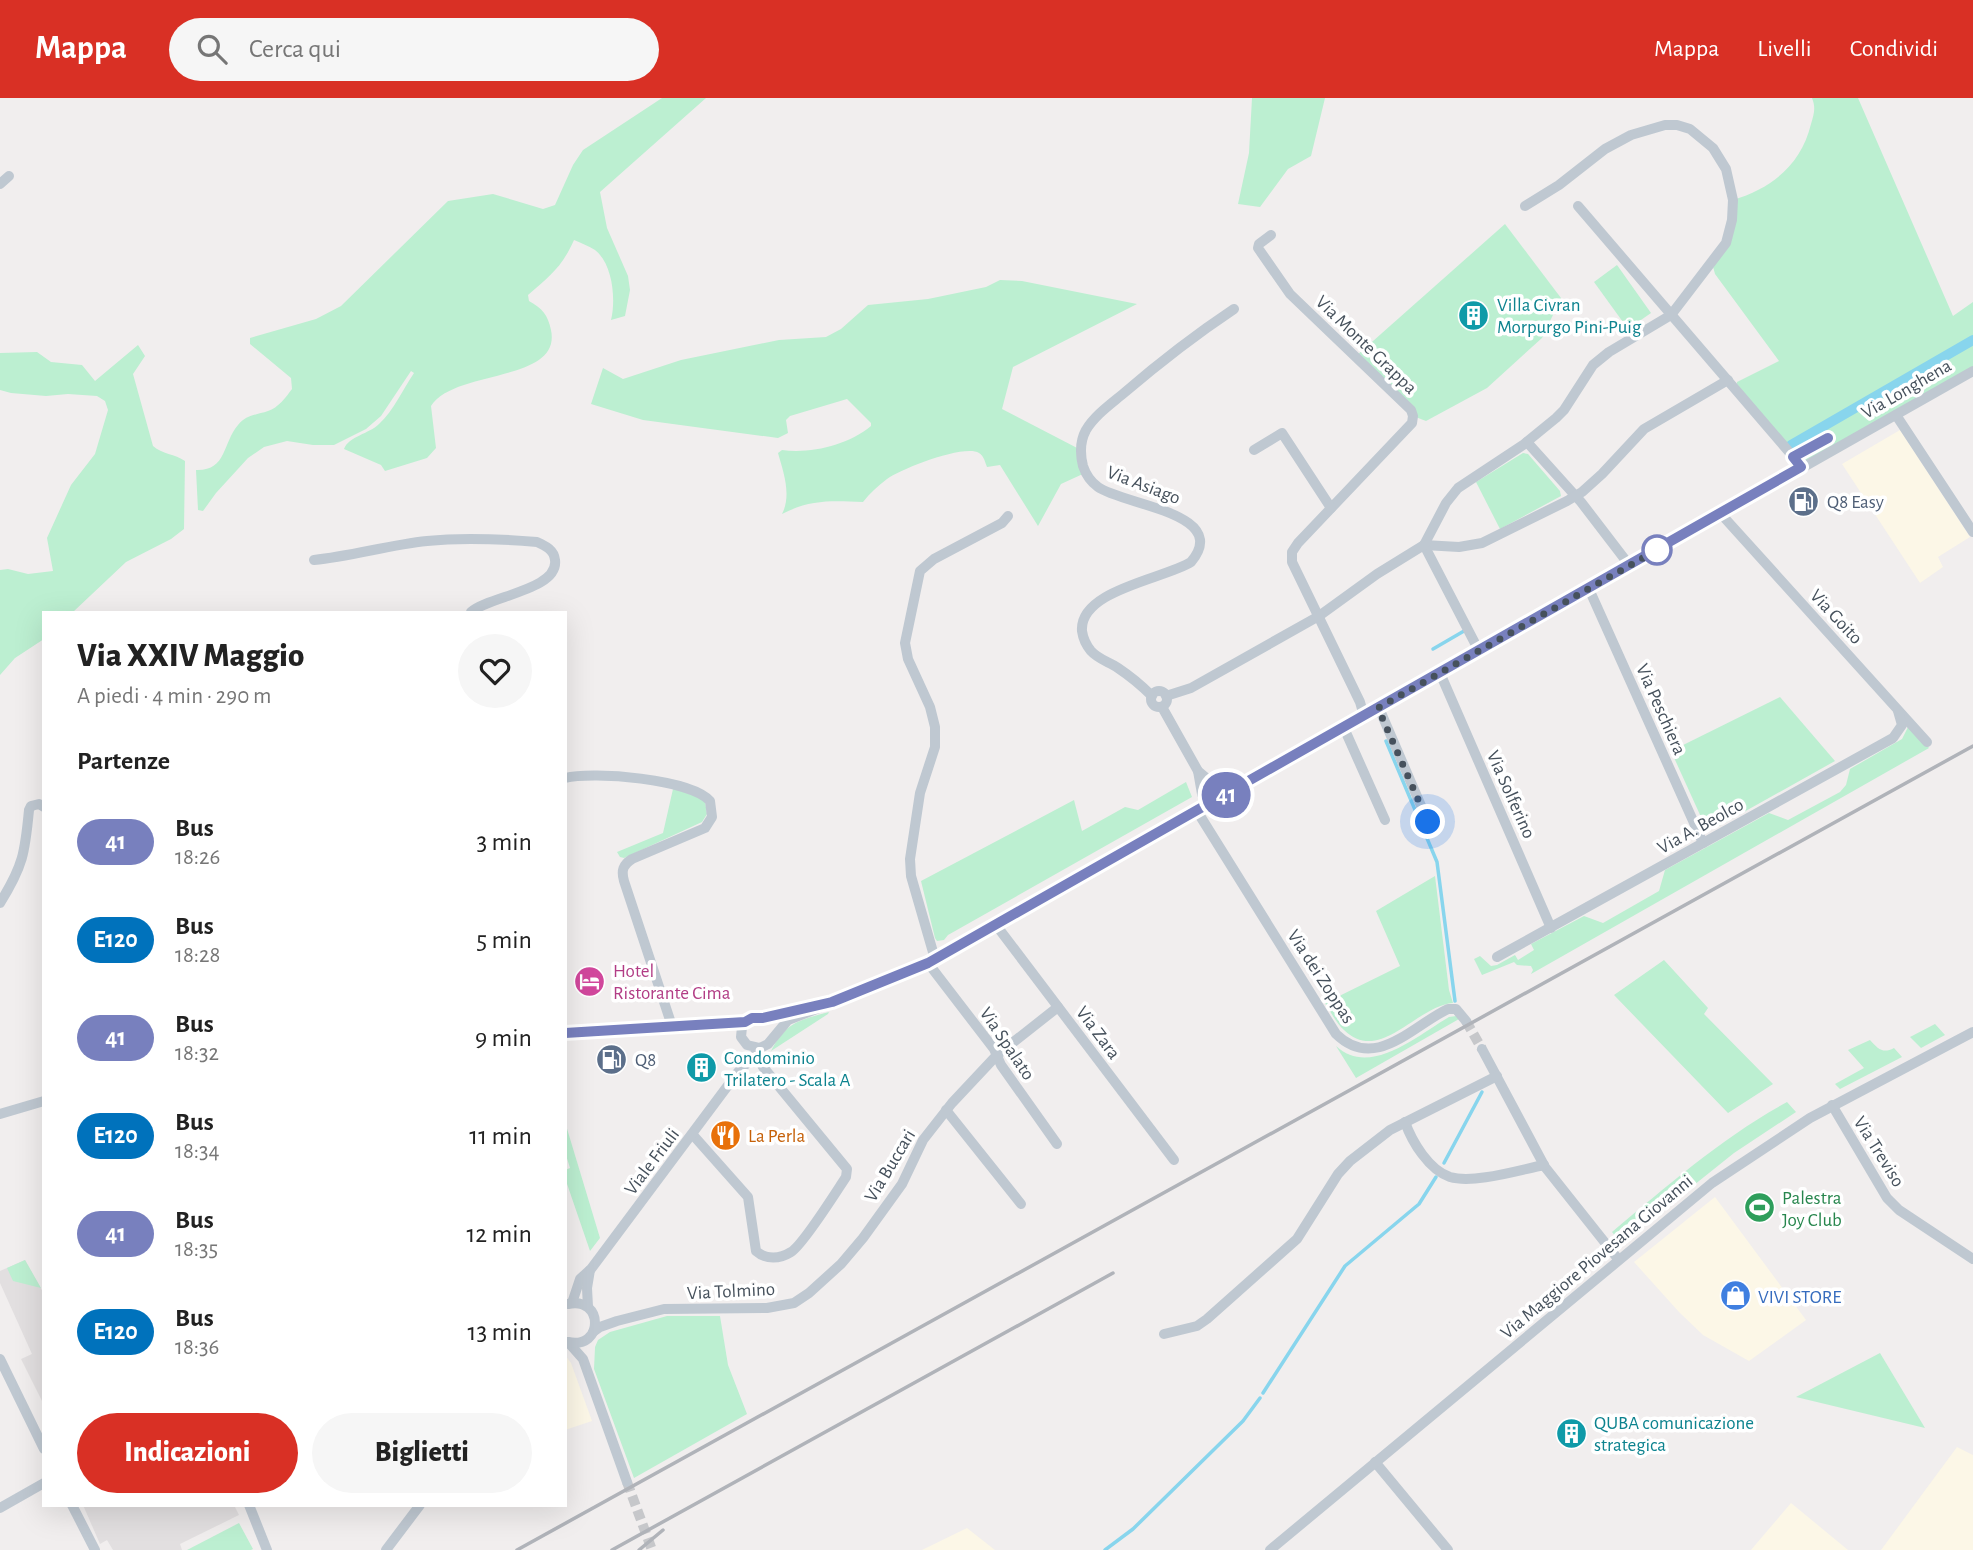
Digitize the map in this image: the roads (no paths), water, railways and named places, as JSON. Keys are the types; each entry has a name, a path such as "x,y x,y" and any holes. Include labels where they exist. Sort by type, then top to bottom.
{"street":[{"path":"1208,805 1202,794 1198,771 1164,701 1318,616 1424,545 1446,503 1458,488 1527,442 1564,410 1593,365 1609,352 1671,315 1727,243 1733,200 1721,159 1690,129 1665,125 1631,135 1605,149 1559,185 1525,206"},
{"path":"0,184 9,176"},
{"path":"1578,206 1801,467"},
{"name":"Via Monte Grappa","path":"1271,235 1259,244 1258,248 1290,295 1411,410 1413,416 1412,423 1292,552 1296,574 1364,716"},
{"name":"Via Asiago","path":"1164,701 1159,691 1152,695 1119,668 1100,659 1090,650 1082,633 1082,620 1096,602 1191,562 1198,552 1199,535 1197,529 1182,518 1099,488 1086,473 1082,462 1082,439 1087,428 1098,416 1157,365 1234,309"},
{"name":"Via Longhena","path":"832,1002 931,961 1973,371"},
{"path":"1424,545 1459,547 1482,543 1575,496 1602,474 1644,429 1728,380"},
{"path":"1896,415 1973,532"},
{"path":"1254,450 1282,433 1331,508"},
{"path":"1527,442 1575,496 1630,566"},
{"name":"Via Goito","path":"1721,513 1927,743"},
{"path":"931,961 911,876 910,859 920,793 935,747 935,727 930,707 908,659 906,637 920,571 934,559 1002,523 1007,516"},
{"path":"314,560 415,543 470,538 537,542 547,546 552,552 554,569 542,583 487,602 473,611"},
{"path":"1424,545 1479,651"},
{"name":"Via Peschiera","path":"1589,589 1703,844"},
{"name":"Via Solferino","path":"1440,673 1551,928"},
{"path":"1378,708 1428,822"},
{"name":"Via A. Beolco","path":"1497,957 1893,738 1902,725 1898,711"},
{"path":"1344,728 1385,820"},
{"path":"1198,771 1216,786 1222,797"},
{"path":"567,778 600,774 635,778 694,790 710,801 712,817 705,828 632,859 623,871 672,1026"},
{"path":"0,903 23,860 29,810 31,806 42,806"},
{"name":"Via dei Zoppas","path":"1196,811 1336,1034 1343,1041 1360,1048 1380,1048 1443,1011 1453,1008 1460,1012 1466,1021"},
{"name":"Via Zara","path":"996,925 1174,1160"},
{"name":"Via Spalato","path":"931,961 1057,1144"},
{"path":"567,1033 745,1022 752,1018 763,1018 832,1002"},
{"name":"Viale Friuli","path":"569,1305 580,1279 590,1270 738,1072 788,1020 832,1002"},
{"name":"Via Buccari","path":"863,1238 902,1184 923,1140 946,1110 997,1055 1058,1007"},
{"path":"763,1018 771,1026 772,1036"},
{"path":"692,1135 748,1197 754,1246 759,1254 769,1258 790,1253 797,1247 846,1177 847,1169 754,1056 743,1039 745,1022"},
{"path":"706,1023 722,1026 743,1039 751,1047 754,1056"},
{"name":"Via Maggiore Piovesana Giovanni","path":"1270,1550 1712,1183 1788,1130 1973,1032"},
{"path":"1482,1049 1544,1165 1618,1259"},
{"path":"1164,1334 1197,1326 1208,1319 1297,1239 1338,1174 1381,1135 1497,1076"},
{"path":"0,1114 42,1102"},
{"name":"Via Treviso","path":"1832,1105 1887,1198 1899,1210 1973,1259"},
{"path":"946,1110 1021,1204"},
{"path":"1405,1122 1414,1143 1423,1154 1451,1177 1475,1178 1544,1165"},
{"name":"Via Tolmino","path":"567,1341 575,1343 590,1336 600,1327 664,1310 767,1308 794,1303 820,1286 863,1238"},
{"path":"583,1359 590,1336 591,1311 587,1288 590,1270"},
{"name":"Via Tolmino","path":"569,1305 617,1321"},
{"path":"567,1342 583,1359 627,1482"},
{"path":"0,1359 42,1445"},
{"path":"1375,1462 1448,1550"},
{"path":"0,1508 42,1484"},
{"path":"73,1507 95,1550"},
{"path":"250,1507 267,1550"},
{"path":"386,1550 411,1510"}],"waterway":[{"path":"1791,445 1973,340"},
{"path":"1433,649 1464,631"},
{"path":"1386,741 1437,862 1455,1001"},
{"path":"1444,1163 1482,1092"},
{"path":"1263,1393 1345,1266 1419,1204 1436,1177"},
{"path":"1105,1550 1133,1529 1243,1421 1260,1398"}],"tunnel":[{"path":"1466,1021 1482,1049"},
{"path":"627,1482 652,1550"}],"railway":[{"path":"517,1550 1973,746"},
{"path":"612,1550 1113,1273"},
{"path":"639,1550 663,1530"}],"place":[{"name":"Villa Civran Morpurgo Pini-Puig","path":"1474,315"},
{"name":"Q8 Easy","path":"1804,501"},
{"name":"Hotel Ristorante Cima","path":"590,981"},
{"name":"Q8","path":"612,1059"},
{"name":"Condominio Trilatero - Scala A","path":"701,1068"},
{"name":"La Perla","path":"725,1135"},
{"name":"Palestra Joy Club","path":"1759,1208"},
{"name":"VIVI STORE","path":"1735,1296"},
{"name":"QUBA comunicazione strategica","path":"1571,1433"}]}
